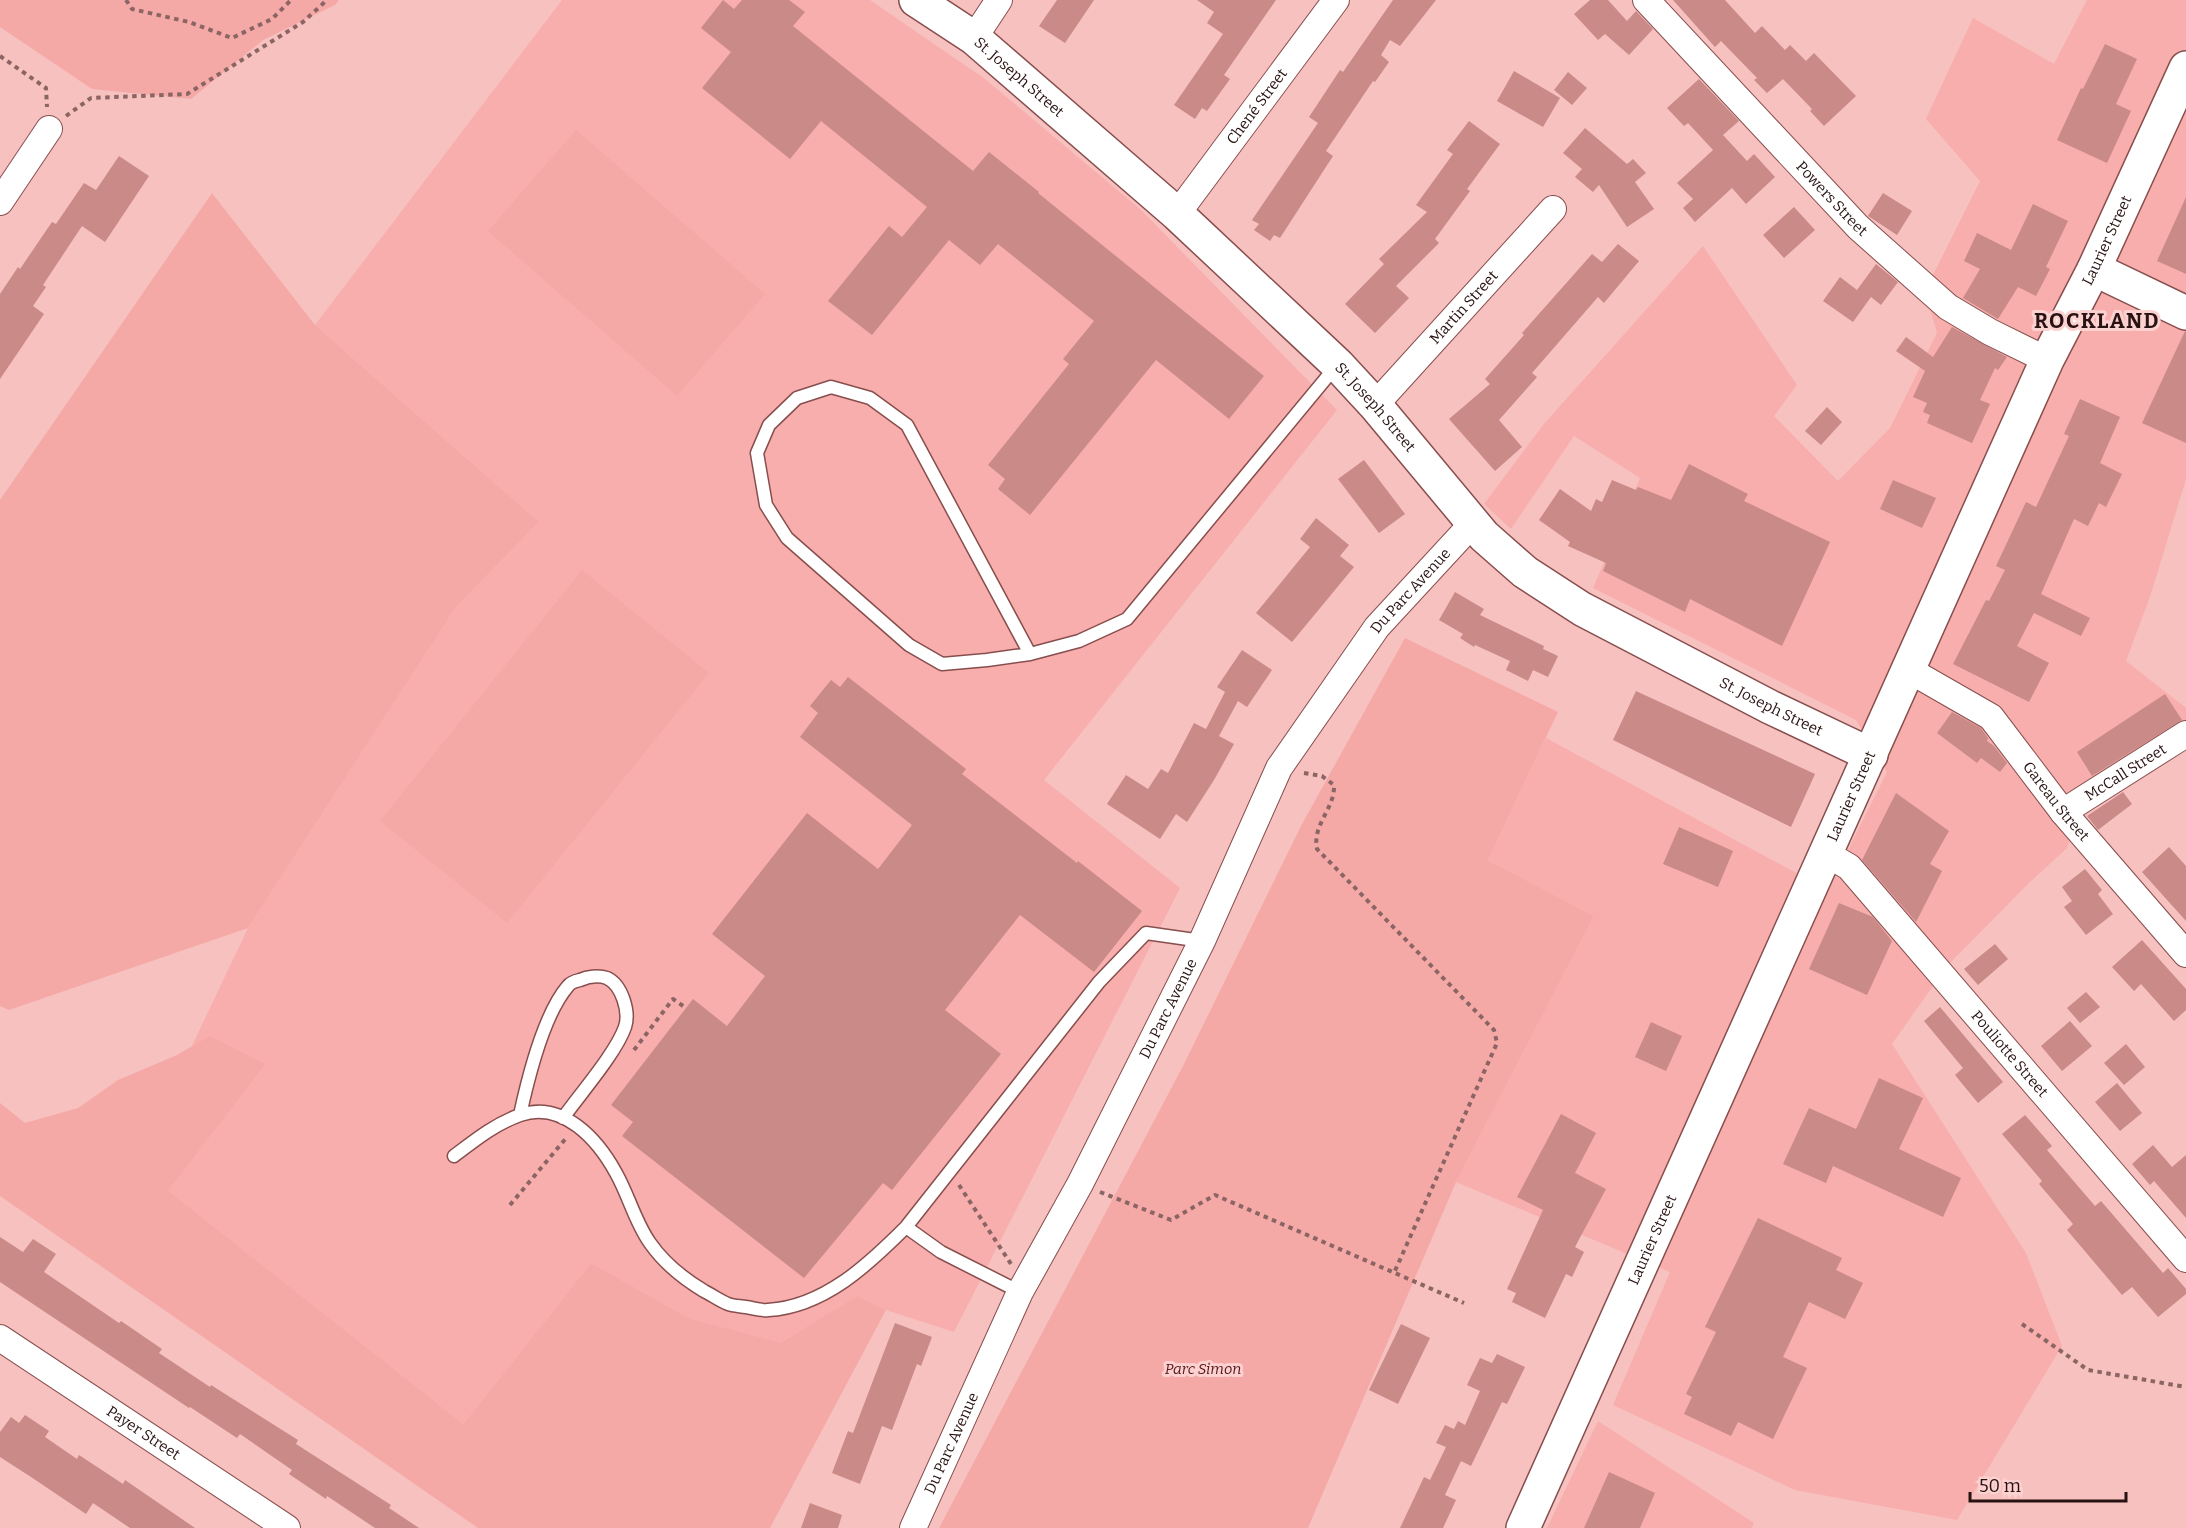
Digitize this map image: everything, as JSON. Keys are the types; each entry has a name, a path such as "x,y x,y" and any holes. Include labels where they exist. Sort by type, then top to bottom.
{"main road":[{"name":"St. Joseph Street","path":"916,0 974,38 1177,214 1338,364 1376,405 1473,523 1505,556 1525,572 1582,609 1770,707 1871,754"},
{"name":"Laurier Street","path":"1523,1528 2048,360 2094,269 2186,68"},
{"path":"2094,269 2186,313"}],"street":[{"path":"974,38 999,0"},
{"name":"Chené Street","path":"1177,214 1336,0"},
{"name":"Powers Street","path":"1646,0 1858,227 1948,307 1990,332 2048,360"},
{"path":"0,202 48,129"},
{"name":"Martin Street","path":"1376,405 1553,209"},
{"name":"Du Parc Avenue","path":"913,1528 1017,1281 1080,1184 1202,941 1279,768 1377,627 1473,523"},
{"name":"Gareau Street","path":"1909,670 1991,717 2064,812 2186,954"},
{"name":"McCall Street","path":"2064,812 2186,734"},
{"name":"Pouliotte Street","path":"1827,854 1849,867 2186,1259"},
{"name":"Payer Street","path":"0,1338 287,1528"}],"lane":[{"path":"1030,654 907,425 870,398 831,387 797,398 769,425 757,453 766,505 787,538 909,645 942,664 987,660 1030,654 1079,641 1127,619 1338,364"},
{"path":"454,1156 486,1131 520,1115 538,1112 563,1118 585,1131 602,1150 618,1175 650,1243 685,1280 728,1305 768,1310 808,1301 845,1281 882,1252 906,1227 1099,982 1146,933 1202,941"},
{"path":"520,1115 533,1060 558,1000 569,984 588,976 607,978 619,989 625,1006 626,1024 619,1041 563,1118"},
{"path":"906,1227 941,1252 1017,1281"}],"path":[{"path":"126,0 132,9 189,22 232,38 272,19 291,0"},
{"path":"48,129 91,98 187,94 303,22 327,0"},
{"path":"0,56 46,88 48,129"},
{"path":"1279,768 1322,776 1334,785 1334,794 1314,837 1317,849 1494,1030 1497,1043 1394,1273"},
{"path":"510,1205 576,1126"},
{"path":"950,1171 1017,1281"},
{"path":"1080,1184 1172,1220 1215,1195 1464,1303"},
{"path":"2022,1324 2088,1370 2186,1387"}],"shaded area":[{"path":"562,0 870,0 985,79 1140,209 1337,410 1044,780 1180,888 954,1332 886,1310 857,1296 781,1344 691,1319 591,1263 463,1424 133,1170 248,928 456,607 539,522 315,325"},
{"path":"2087,0 2186,0 2186,479 2150,597 2126,661 2186,708 2186,725 2082,797 2067,848 1947,966 1892,1044 2026,1253 2062,1346 1957,1520 1795,1490 1613,1405 1670,1272 1456,1182 1594,916 1488,860 1546,738 1828,890 1887,772 1856,720 1593,588 1640,478 1574,436 1511,529 1484,504 1543,425 1703,246 1797,385 1774,416 1838,481 1890,428 1937,333 1925,291 1980,181 1926,119 1973,18 2054,64"},
{"path":"1598,1421 1754,1523 1752,1528 1547,1528"}],"green space":[{"path":"0,0 339,0 335,5 263,40 191,99 92,89 0,27"},
{"path":"576,130 765,294 677,396 488,231"},
{"path":"212,193 315,325 539,522 456,607 248,928 9,1010 0,1006 0,500"},
{"path":"582,570 709,673 507,923 380,821"},
{"name":"Parc Simon","path":"1405,638 1558,712 1488,860 1594,916 1456,1182 1308,1528 939,1528 1183,1066 1301,826"},
{"path":"210,1036 265,1064 168,1191 463,1424 591,1263 691,1319 781,1343 857,1296 886,1310 770,1528 478,1528 0,1196 0,1103 25,1123 78,1108 118,1080 177,1055"}],"building":[{"path":"723,0 734,9 742,0 789,0 805,12 793,26 973,171 989,152 1264,376 1229,419 1156,360 1030,515 998,489 1005,479 988,465 1069,364 1063,359 1094,321 998,244 980,265 949,240 872,335 828,301 889,226 902,237 927,207 821,121 790,159 702,88 731,52 701,28"},
{"path":"1057,0 1094,0 1065,43 1039,26"},
{"path":"1197,0 1276,0 1224,75 1230,79 1207,111 1202,108 1195,119 1174,105 1223,34 1207,23 1214,12"},
{"path":"1393,0 1436,0 1400,46 1390,40 1381,55 1389,62 1375,82 1373,81 1326,151 1333,156 1280,238 1274,235 1270,241 1254,230 1259,224 1252,220 1318,123 1309,117 1340,70 1343,72"},
{"path":"1590,0 1608,0 1627,21 1636,11 1653,29 1629,55 1605,34 1598,40 1574,14"},
{"path":"1673,0 1725,0 1755,33 1762,26 1785,50 1790,45 1806,61 1814,53 1856,96 1824,126 1810,111 1812,109 1783,79 1767,93 1754,80 1757,78 1721,41 1715,47"},
{"path":"2105,44 2137,59 2116,104 2131,111 2107,163 2057,140"},
{"path":"1514,71 1560,98 1543,127 1497,101"},
{"path":"1568,72 1587,88 1572,105 1554,90"},
{"path":"1699,79 1739,121 1723,135 1747,161 1754,154 1775,177 1746,204 1732,188 1695,222 1683,208 1693,199 1677,183 1713,150 1688,123 1684,126 1667,108"},
{"path":"1469,121 1500,144 1467,189 1470,191 1435,239 1439,243 1396,286 1409,298 1375,333 1345,304 1384,264 1379,259 1427,212 1416,205 1453,154 1447,150"},
{"path":"1585,128 1627,164 1633,159 1646,173 1635,182 1654,209 1627,227 1599,185 1593,192 1575,177 1582,169 1563,153"},
{"path":"119,156 149,176 105,242 82,226 43,285 46,287 33,306 44,314 0,379 0,294 52,222 56,224 84,183 96,190"},
{"path":"1883,193 1912,211 1897,235 1868,216"},
{"path":"2186,197 2186,274 2157,261"},
{"path":"2033,204 2068,221 2046,267 2050,269 2036,296 2018,287 1998,319 1963,298 1980,269 1964,261 1977,233 2011,250"},
{"path":"1794,207 1815,230 1784,258 1763,235"},
{"path":"1618,244 1639,261 1604,303 1598,297 1532,373 1537,377 1499,420 1522,447 1495,471 1449,419 1490,384 1485,379 1524,335 1522,333 1592,254 1602,262"},
{"path":"1876,264 1898,282 1881,305 1871,297 1853,322 1823,301 1840,277 1857,290"},
{"path":"1952,327 2007,357 1998,370 1995,368 1980,400 1990,404 1972,443 1927,423 1930,415 1923,412 1927,403 1913,397 1925,371 1896,351 1906,337 1933,357"},
{"path":"2186,332 2186,443 2142,423"},
{"path":"2080,399 2120,417 2100,463 2122,474 2106,507 2099,503 2088,526 2074,519 2041,594 2090,618 2081,636 2034,613 2017,646 2049,663 2029,702 1953,664 1986,600 1989,601 2005,570 1996,566 2026,502 2036,507 2069,436 2064,434"},
{"path":"1827,407 1842,422 1821,445 1805,431"},
{"path":"1364,460 1405,514 1379,533 1338,479"},
{"path":"1689,464 1748,494 1744,501 1830,542 1782,646 1690,599 1685,612 1603,571 1606,563 1568,546 1570,542 1539,520 1560,489 1591,511 1596,499 1602,502 1612,480 1671,500"},
{"path":"1893,480 1936,498 1922,528 1880,509"},
{"path":"1316,518 1349,545 1340,556 1354,567 1292,642 1256,613 1310,547 1300,539"},
{"path":"1455,592 1484,609 1480,615 1544,646 1543,649 1558,656 1548,677 1533,670 1528,681 1506,670 1510,661 1475,645 1474,647 1460,638 1463,634 1439,620"},
{"path":"1242,650 1272,670 1247,707 1238,701 1219,736 1234,744 1187,822 1176,814 1160,839 1107,804 1126,775 1148,789 1161,769 1168,773 1194,723 1206,729 1225,692 1217,687"},
{"path":"848,677 966,769 962,774 1142,911 1094,972 1020,915 945,1010 1001,1054 892,1190 883,1183 804,1278 622,1136 633,1122 611,1105 693,999 727,1026 765,976 712,934 807,813 878,869 912,825 800,737 818,713 810,706 831,680 840,687"},
{"path":"1636,691 1815,774 1791,827 1613,740"},
{"path":"2165,694 2182,720 2092,776 2077,752"},
{"path":"1952,712 1981,728 1988,738 1987,741 1994,746 2007,763 2000,772 1981,758 1977,763 1937,733"},
{"path":"2123,792 2132,804 2098,830 2087,816"},
{"path":"1896,793 1949,831 1930,864 1942,871 1916,922 1862,860"},
{"path":"1679,827 1733,851 1718,887 1663,864"},
{"path":"2169,847 2186,866 2186,921 2142,872"},
{"path":"2085,869 2102,890 2098,894 2113,914 2086,935 2064,907 2072,901 2062,887"},
{"path":"1839,903 1873,917 1892,941 1867,995 1809,969"},
{"path":"2142,940 2186,989 2186,1010 2174,1021 2141,984 2134,991 2112,967"},
{"path":"1995,944 2008,959 1978,985 1964,969"},
{"path":"2086,992 2100,1007 2080,1023 2067,1008"},
{"path":"1940,1007 2003,1082 1978,1103 1955,1075 1963,1068 1924,1021"},
{"path":"2070,1021 2092,1046 2062,1071 2041,1046"},
{"path":"1651,1022 1682,1036 1666,1071 1635,1057"},
{"path":"2126,1044 2145,1067 2124,1085 2104,1063"},
{"path":"1879,1078 1923,1098 1899,1149 1961,1178 1943,1217 1833,1166 1826,1183 1783,1164 1809,1108 1856,1129"},
{"path":"2117,1083 2142,1113 2120,1131 2095,1102"},
{"path":"1561,1114 1596,1133 1575,1173 1606,1189 1575,1247 1584,1252 1572,1277 1566,1274 1545,1318 1512,1302 1516,1293 1507,1289 1543,1210 1517,1197"},
{"path":"2025,1115 2052,1146 2047,1150 2095,1206 2101,1201 2163,1273 2168,1268 2186,1289 2186,1294 2158,1317 2132,1287 2122,1295 2067,1230 2073,1224 2039,1184 2042,1181 2002,1134"},
{"path":"2153,1145 2172,1167 2186,1155 2186,1218 2154,1181 2150,1185 2132,1164"},
{"path":"1758,1218 1842,1258 1836,1270 1863,1283 1845,1319 1809,1302 1783,1357 1807,1368 1773,1439 1738,1422 1731,1436 1684,1414 1692,1397 1686,1394 1716,1332 1705,1327"},
{"path":"0,1237 23,1252 33,1239 56,1254 44,1272 162,1349 159,1353 210,1387 211,1385 298,1440 296,1444 391,1505 389,1508 419,1528 375,1528 289,1474 292,1470 240,1434 237,1438 189,1408 0,1282"},
{"path":"895,1323 932,1337 921,1366 917,1364 892,1430 882,1426 860,1484 832,1473 848,1431 853,1433"},
{"path":"1401,1324 1430,1338 1398,1404 1369,1390"},
{"path":"1497,1354 1525,1367 1507,1404 1502,1402 1471,1466 1461,1461 1445,1495 1456,1500 1443,1528 1400,1528 1424,1477 1430,1480 1446,1447 1436,1443 1445,1425 1454,1429 1458,1421 1465,1425 1480,1391 1467,1385 1480,1358 1492,1363"},
{"path":"25,1415 49,1431 45,1437 77,1459 79,1455 123,1484 125,1480 195,1528 130,1528 93,1503 86,1514 0,1457 0,1432 11,1417 19,1423"},
{"path":"1609,1472 1655,1493 1640,1528 1584,1528"},
{"path":"810,1503 842,1515 838,1528 801,1528"}],"district":[{"name":"ROCKLAND","path":"2097,321"}]}
